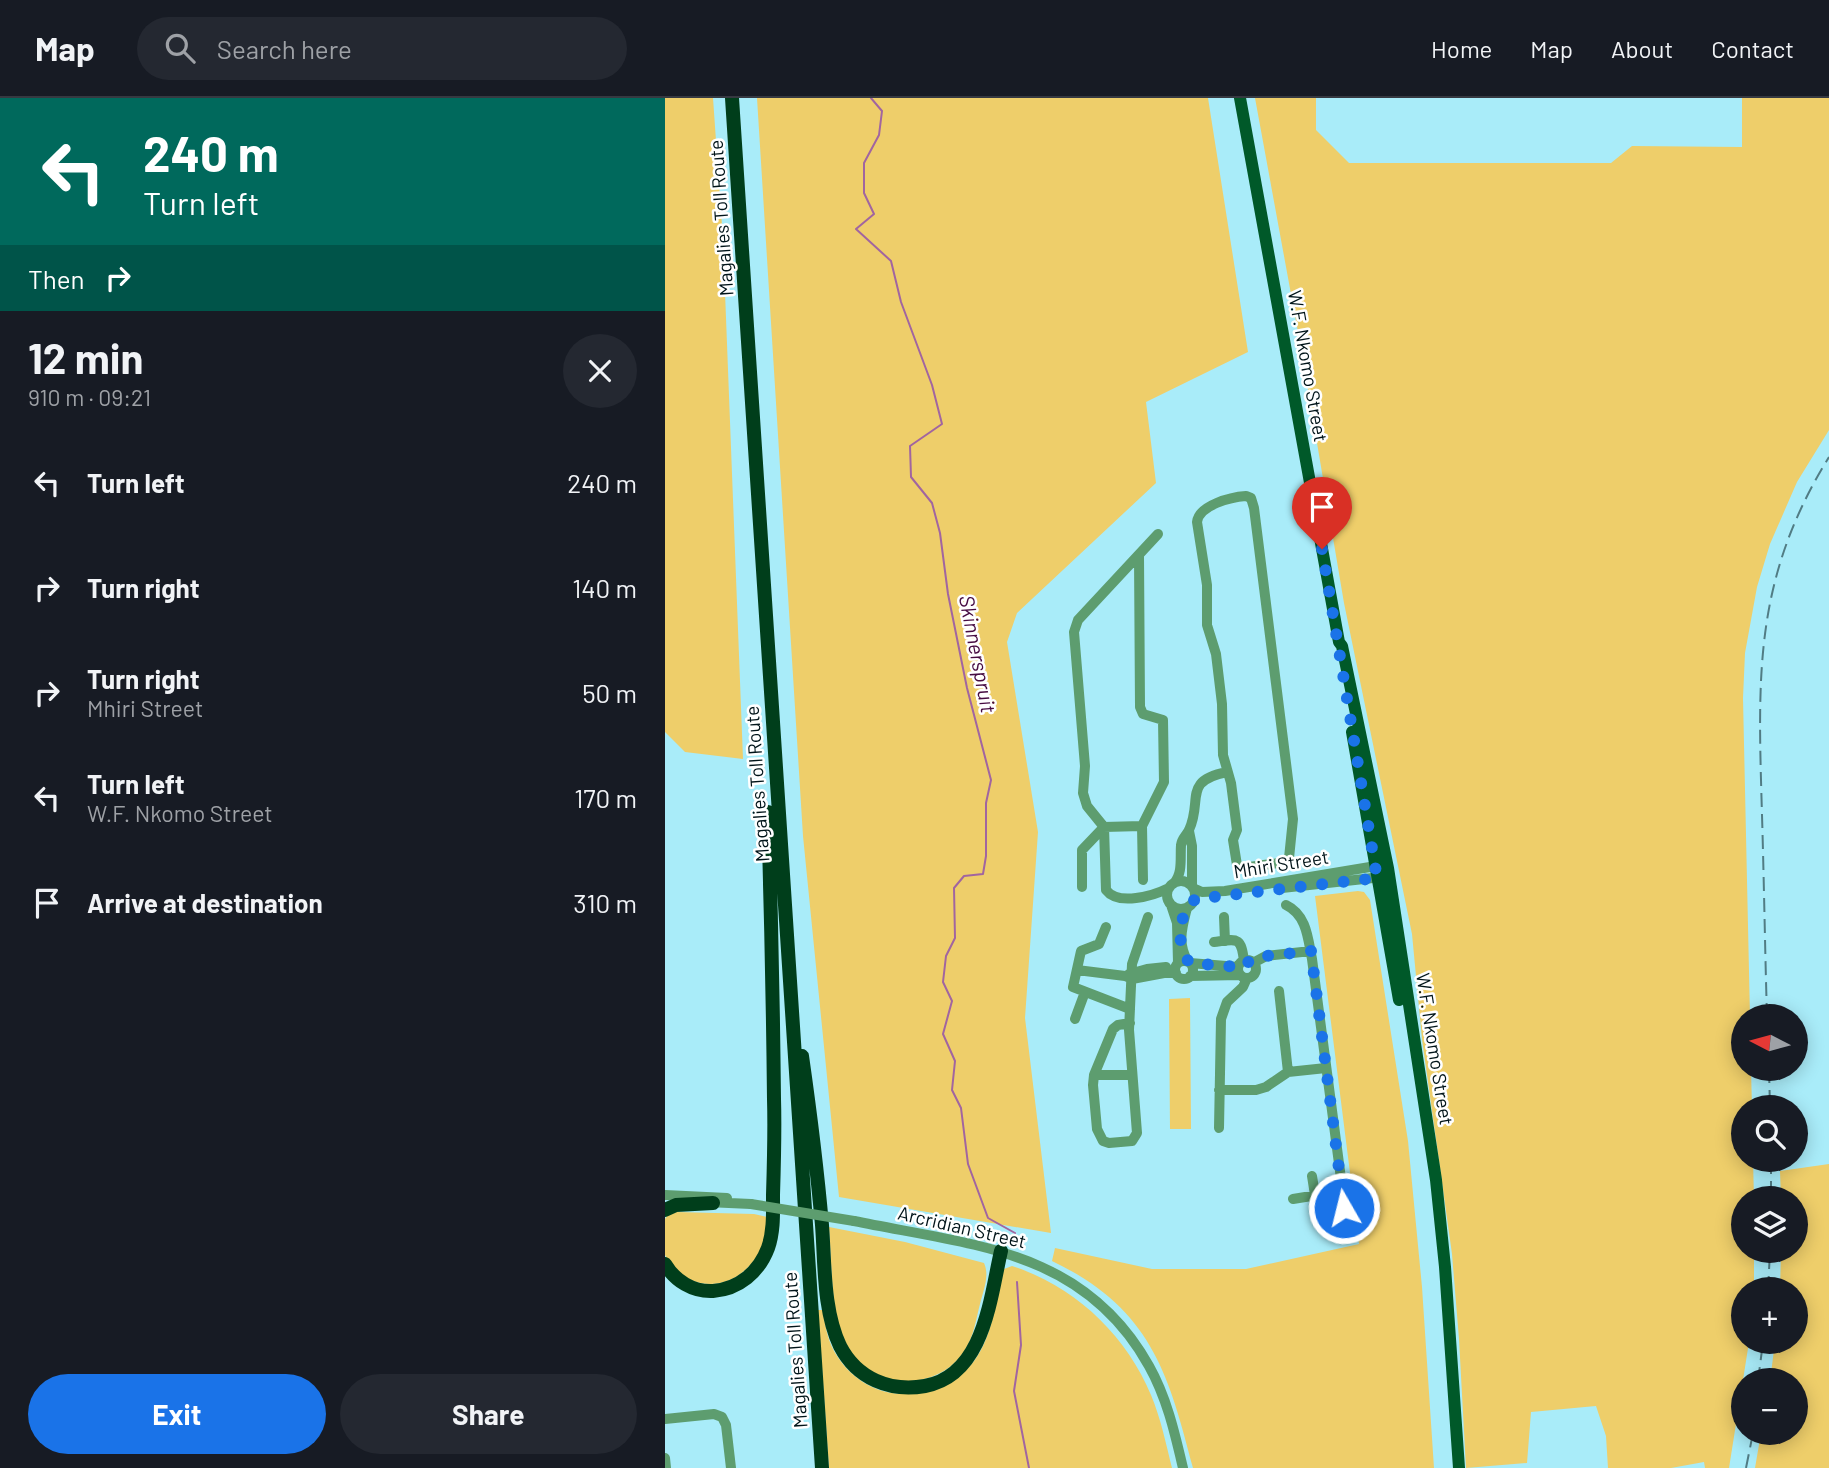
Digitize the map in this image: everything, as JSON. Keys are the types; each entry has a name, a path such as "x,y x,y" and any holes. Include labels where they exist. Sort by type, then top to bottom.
{"highway":[{"name":"Magalies Toll Route","path":"724,98 822,1468"},
{"name":"Magalies Toll Route","path":"732,98 814,1468"},
{"path":"771,769 817,1168 830,1311 840,1346 861,1373 888,1386 918,1387 948,1377 961,1367 978,1341 1001,1251"},
{"path":"665,1264 679,1280 690,1287 714,1291 730,1288 744,1281 756,1270 769,1246 775,1133 771,769"},
{"path":"665,1210 675,1205 713,1203"}],"main road":[{"name":"W.F. Nkomo Street","path":"1240,98 1339,642 1342,646 1441,1222 1457,1468"}],"street":[{"path":"1246,496 1251,498 1254,508 1292,813 1289,855 1286,862 1242,868 1237,864 1233,840 1237,831 1227,772 1221,741 1222,704 1218,664 1207,625 1207,585 1198,516 1204,509 1246,496"},
{"path":"1158,534 1078,620 1074,632 1084,766 1083,793 1087,806 1104,827 1106,890 1115,897 1143,897 1179,909 1187,908"},
{"path":"1139,556 1140,707 1146,715 1163,720 1164,782 1142,827 1143,880"},
{"path":"1214,970 1182,979 1177,923 1167,896 1179,874 1182,842 1188,831 1195,798 1202,781 1207,776 1227,772"},
{"path":"1082,887 1082,850 1104,827 1142,827"},
{"path":"1188,831 1196,877 1209,892"},
{"path":"1181,966 1181,933 1193,891 1192,859"},
{"name":"Mhiri Street","path":"1193,891 1382,871"},
{"name":"Mhiri Street","path":"1193,891 1209,892 1382,871"},
{"path":"1143,897 1185,881 1193,891"},
{"path":"1286,905 1298,913 1304,922 1311,951 1347,1224"},
{"path":"1129,1023 1113,1029 1094,1075 1097,1129 1103,1141 1109,1143 1132,1141 1137,1133 1129,1023 1130,976 1148,916"},
{"path":"1219,1128 1221,1019 1227,1002 1243,987 1244,969 1242,944 1239,941 1220,942 1224,917"},
{"path":"1106,928 1098,944 1081,951 1073,986 1130,1009"},
{"path":"1077,970 1130,976 1181,966 1214,970 1244,969 1266,956 1311,951"},
{"path":"1279,991 1288,1072"},
{"path":"1075,1019 1085,992"},
{"path":"1219,1090 1262,1089 1288,1072 1326,1068"},
{"path":"1094,1075 1132,1075"},
{"path":"1313,1176 1315,1195"},
{"path":"1293,1199 1342,1191"},
{"name":"Arcridian Street","path":"665,1195 712,1196 854,1221 1001,1251 1057,1273 1082,1290 1116,1320 1150,1367 1163,1397 1183,1468"},
{"name":"Arcridian Street","path":"665,1202 747,1203"},
{"path":"665,1419 714,1414 722,1417 726,1425 731,1468"},
{"path":"665,1458 666,1468"}],"shaded area":[{"path":"665,98 713,98 723,240 743,759 685,752 665,732"},
{"path":"757,98 1208,98 1248,352 1146,402 1156,483 1017,613 1007,642 1038,832 1025,1018 1051,1233 839,1197 803,836"},
{"path":"1255,98 1316,98 1316,130 1349,163 1611,163 1632,146 1742,147 1742,98 1829,98 1829,430 1797,482 1770,544 1757,587 1745,653 1743,698 1750,1004 1731,1004 1731,1082 1751,1082 1752,1095 1731,1095 1731,1172 1753,1172 1754,1186 1731,1186 1731,1263 1754,1263 1754,1277 1731,1277 1731,1354 1747,1354 1745,1368 1731,1368 1733,1445 1729,1468 1705,1468 1704,1462 1671,1468 1608,1468 1606,1436 1596,1406 1531,1412 1527,1463 1466,1468 1452,1254 1422,1039 1412,934 1344,603"},
{"path":"1364,892 1370,900 1408,1141 1422,1287 1434,1468 1193,1468 1174,1401 1150,1346 1133,1322 1112,1300 1085,1279 1052,1261 1055,1248 1152,1269 1246,1269 1359,1244 1315,896"},
{"path":"1190,998 1191,1129 1170,1129 1169,999"},
{"path":"1829,1164 1829,1468 1755,1468 1759,1445 1808,1445 1808,1368 1772,1368 1773,1354 1808,1354 1808,1277 1780,1277 1781,1263 1808,1263 1808,1186 1781,1186 1780,1172 1808,1172 1808,1167"},
{"path":"676,1212 754,1214 767,1217 761,1249 745,1270 733,1278 721,1283 696,1282 684,1276 665,1255 665,1219"},
{"path":"829,1227 905,1242 984,1263 985,1283 973,1333 954,1364 923,1379 906,1381 873,1373 859,1363 848,1349 838,1322"},
{"path":"1012,1266 1057,1286 1077,1300 1113,1333 1128,1352 1151,1395 1172,1468 829,1468 818,1310 823,1310 834,1351 855,1377 883,1391 898,1394 929,1390 964,1371 974,1361 990,1329 1004,1269"}],"waterway":[{"name":"Skinnerspruit","path":"871,98 882,111 879,135 864,163 864,193 874,214 856,229 891,261 901,302 932,385 942,424 910,446 911,477 932,503 940,533 948,594 967,688 991,780 986,803 986,856 983,874 964,876 954,888 955,938 946,956 943,982 952,1001 943,1034 955,1061 952,1090 961,1108 968,1164 988,1218 1015,1233"},
{"name":"Skinnerspruit","path":"1017,1282 1021,1345 1014,1391 1029,1468"}],"railway":[{"path":"1767,1004 1760,718 1765,630 1773,588 1786,545 1804,502 1829,457"},
{"path":"1769,1082 1770,1095"},
{"path":"1771,1172 1771,1186"},
{"path":"1769,1263 1769,1277"},
{"path":"1760,1368 1761,1354"},
{"path":"1746,1468 1751,1445"}],"route":[{"path":"1322,549 1377,878 1195,899 1187,908 1181,946 1190,963 1238,967 1244,961 1252,963 1266,956 1311,951 1344,1208"}]}
